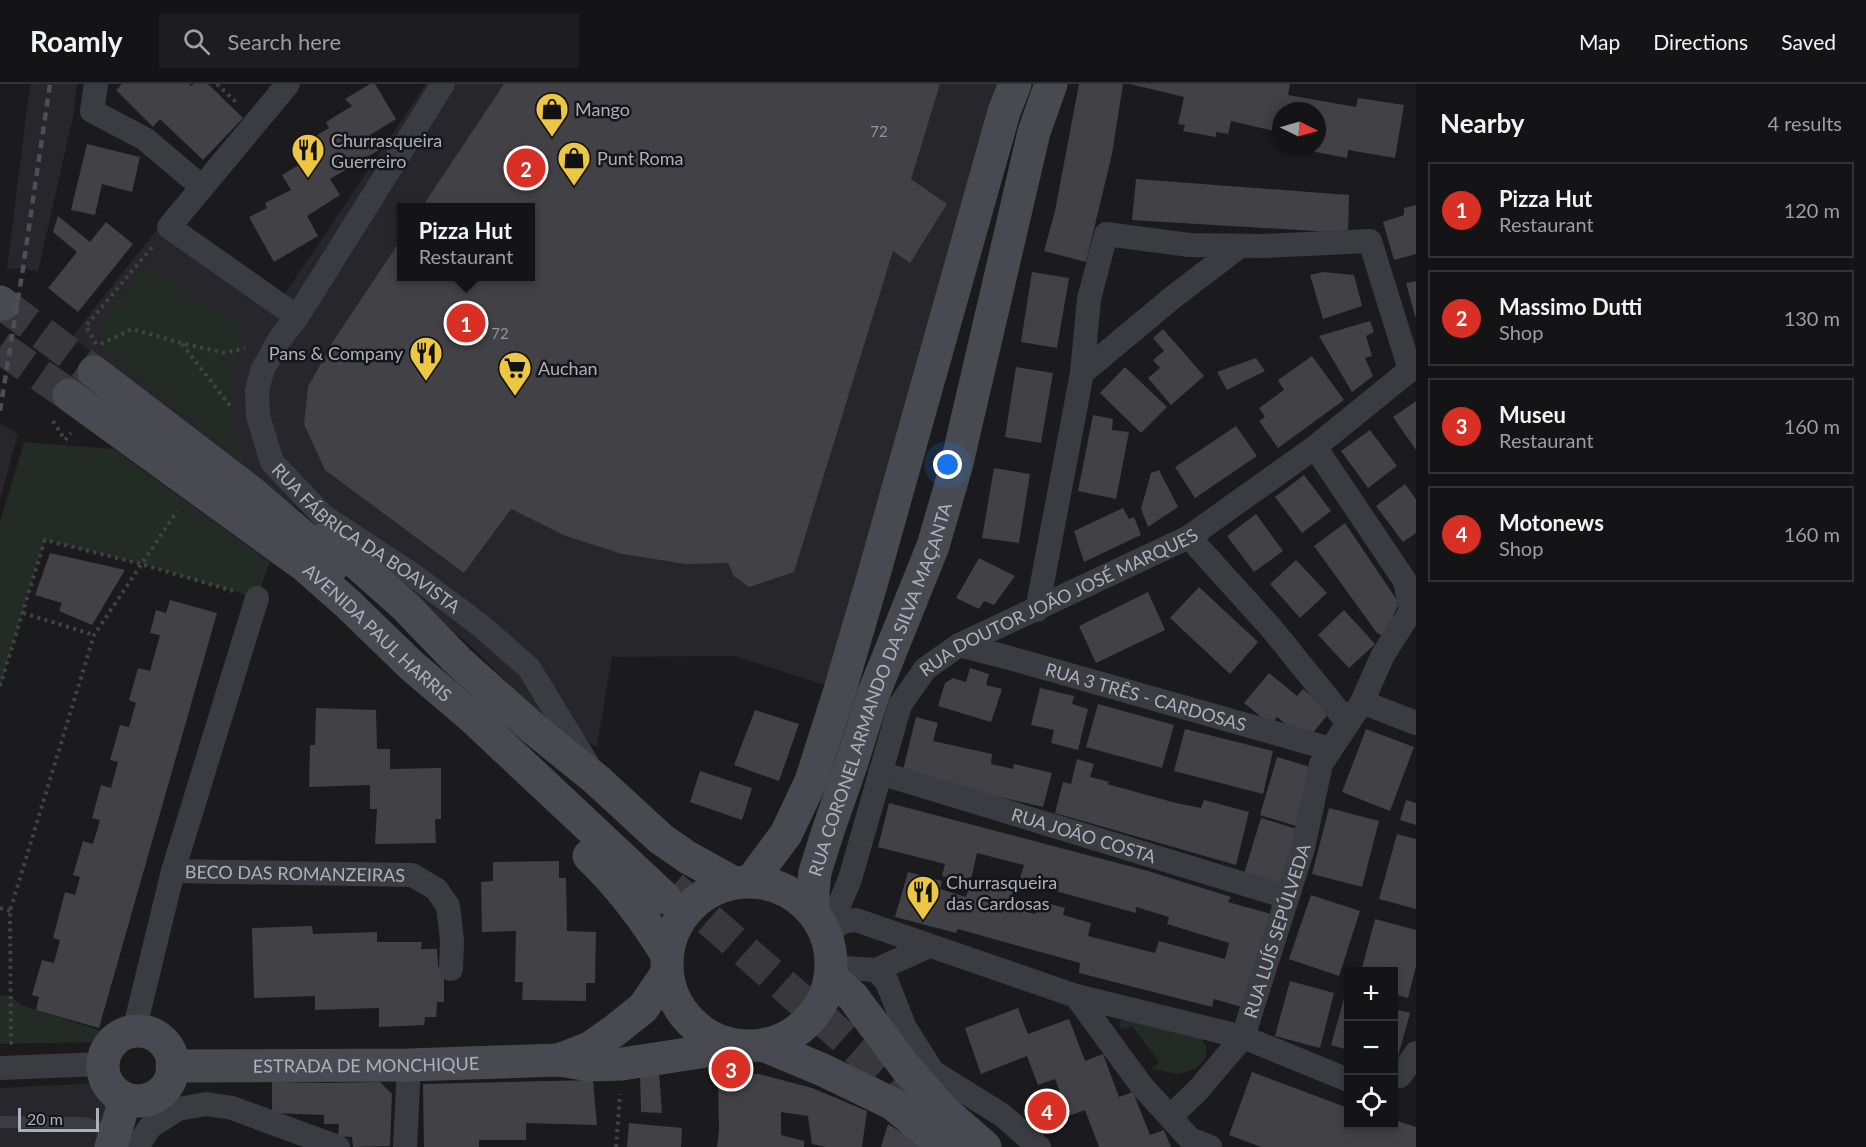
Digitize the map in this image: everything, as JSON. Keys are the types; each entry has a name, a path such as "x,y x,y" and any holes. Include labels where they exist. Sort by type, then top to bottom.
{"main road":[{"name":"RUA CORONEL ARMANDO DA SILVA MAÇANTA","path":"742,882 786,834 811,781 875,570 1004,112 1015,84"},
{"name":"RUA CORONEL ARMANDO DA SILVA MAÇANTA","path":"821,924 815,872 873,695 940,524 956,467 1034,132 1051,84"},
{"name":"AVENIDA PAUL HARRIS","path":"69,395 304,566 348,604 412,666 668,892 589,810 494,717 399,630 339,567 251,492 94,372"},
{"path":"251,492 352,559 406,607 458,661 534,729 597,780 661,839 697,864 742,882 769,884 786,890 801,899 821,924 831,952 831,972 822,1002 808,1023 787,1038 751,1046 622,1064 590,1065 559,1060"},
{"path":"348,604 439,715 615,881 653,932 667,964 672,993 687,1018 710,1037 724,1043 751,1046 823,1070 893,1104 945,1147"},
{"path":"559,1060 591,1048 643,1008 667,964 675,930 689,908 717,888 742,882"},
{"path":"831,972 853,997 906,1068 946,1113 985,1147"},
{"path":"134,1031 157,1036 171,1054 171,1077 166,1087 148,1100 125,1099 108,1085 104,1075 103,1064 109,1046 116,1038 134,1031"},
{"name":"ESTRADA DE MONCHIQUE","path":"172,1066 409,1065 559,1060"},
{"path":"122,1142 125,1099"}],"street":[{"path":"96,84 92,111 145,139 202,187"},
{"path":"288,84 169,227 297,317"},
{"name":"RUA FÁBRICA DA BOAVISTA","path":"443,84 262,370 257,391 258,416 272,462 323,516 423,582 480,625 529,668 597,780"},
{"path":"1037,610 1082,373 1089,299 1106,234 1189,245 1240,246 1370,241 1413,367"},
{"path":"1082,373 1172,298 1240,246"},
{"name":"RUA DOUTOR JOÃO JOSÉ MARQUES","path":"821,924 838,908 850,879 900,705 925,669 959,645 1189,537 1315,447 1413,367"},
{"name":"RUA LUÍS SEPÚLVEDA","path":"1170,1118 1244,1037 1303,848 1321,764 1362,702 1383,655 1411,611 1406,581 1315,447"},
{"path":"1189,537 1272,629 1348,723"},
{"path":"134,1031 173,871 257,598"},
{"name":"RUA 3 TRÊS - CARDOSAS","path":"959,645 1331,749"},
{"path":"1362,702 1416,723"},
{"name":"RUA JOÃO COSTA","path":"880,773 1287,897"},
{"name":"BECO DAS ROMANZEIRAS","path":"173,871 412,875 436,889 448,906 452,941 451,969"},
{"path":"821,924 856,920 1076,996 1244,1037 1344,1078"},
{"path":"831,972 876,970 929,946"},
{"path":"876,970 887,982 905,1028 933,1071 1002,1115 1039,1147"},
{"path":"1076,996 1141,1085 1170,1118 1190,1139 1210,1147"},
{"path":"1403,1079 1416,1053"},
{"path":"0,1068 103,1064"},
{"path":"405,1147 409,1065"},
{"path":"122,1142 178,1109 207,1104 232,1108 338,1147"}],"lane":[{"path":"0,1122 84,1123 122,1142"}],"path":[{"path":"169,227 86,326 97,346 132,329 225,353 279,340"},
{"path":"181,343 232,408"},
{"path":"0,1044 11,1043 10,911 94,635 178,509"},
{"path":"0,686 45,540 141,564 257,598"},
{"path":"23,613 94,635"},
{"path":"0,908 10,911"},
{"path":"616,1147 622,1064"}],"shaded area":[{"path":"30,84 77,84 74,112 38,272 23,268 7,269"},
{"path":"426,84 1015,84 840,690 734,656 612,657 597,747 545,720 474,649 358,550 259,482 72,337 168,215 282,298"},
{"path":"146,266 243,330 231,381 230,425 245,464 109,354 99,325"},
{"path":"0,423 18,434 0,500"},
{"path":"24,442 114,449 270,562 257,598 141,564 45,540 0,686 0,522"},
{"path":"0,995 11,996 21,1005 111,1034 104,1042 0,1044"},
{"path":"1126,1017 1201,1037 1206,1046 1206,1058 1195,1069 1179,1074 1151,1069 1159,1062 1132,1026 1121,1030 1119,1023"},
{"path":"98,1083 113,1113 102,1147 0,1147 0,1088"}],"building":[{"path":"122,84 189,84 191,86 208,84 243,118 203,160 160,119 153,127 116,90"},
{"path":"370,84 375,84 396,119 370,135 379,150 330,179 340,195 307,216 318,236 274,262 249,217 267,208 265,203 291,190 282,175 315,155 308,141 329,128 326,122 352,106 345,99"},
{"path":"504,84 940,84 911,179 947,204 910,263 893,251 794,572 749,587 734,576 728,563 686,564 622,554 566,536 511,509 464,573 325,470 304,424 308,387 334,340 397,246 397,281 535,281 535,203 425,203"},
{"path":"1079,84 1123,84 1112,154 1086,262 1044,251 1055,211"},
{"path":"1130,84 1290,84 1288,95 1356,107 1358,98 1404,105 1395,158 1348,150 1347,158 1326,154 1326,102 1272,102 1272,130 1231,121 1228,134 1216,132 1216,137 1183,131 1185,125 1178,124 1184,97"},
{"path":"87,144 140,157 132,192 102,184 95,215 71,210"},
{"path":"1136,179 1349,195 1348,233 1132,220"},
{"path":"1416,205 1416,254 1394,260 1383,222 1404,215 1404,208"},
{"path":"58,216 90,242 106,222 133,244 78,312 48,288 77,252 53,232"},
{"path":"1032,272 1069,278 1057,348 1021,342"},
{"path":"1323,272 1354,275 1362,306 1323,319 1310,275"},
{"path":"1416,281 1416,316 1415,316 1406,283"},
{"path":"1370,321 1374,332 1366,336 1372,356 1365,358 1373,376 1352,392 1319,336"},
{"path":"1163,329 1204,376 1171,405 1148,378 1160,368 1153,360 1164,351 1153,338"},
{"path":"1312,356 1344,400 1278,448 1259,421 1265,417 1259,408 1284,390 1278,380"},
{"path":"1256,358 1265,371 1227,390 1217,372"},
{"path":"1016,367 1053,373 1041,443 1005,437"},
{"path":"1125,367 1167,407 1141,433 1100,393"},
{"path":"1416,401 1416,450 1393,417"},
{"path":"1093,415 1113,419 1112,430 1129,432 1116,499 1078,491"},
{"path":"1236,426 1257,456 1195,498 1175,467"},
{"path":"1370,430 1397,466 1368,488 1341,451"},
{"path":"994,468 1030,474 1019,543 982,538"},
{"path":"1159,470 1178,507 1148,527 1141,509 1151,473"},
{"path":"1304,475 1331,511 1302,533 1275,497"},
{"path":"1405,484 1416,499 1416,533 1403,542 1376,506"},
{"path":"1123,508 1129,519 1134,517 1141,535 1084,562 1074,531"},
{"path":"1256,514 1283,551 1254,572 1227,536"},
{"path":"1345,523 1399,603 1384,636 1377,633 1314,546"},
{"path":"50,553 125,570 92,625 59,611 62,603 35,595"},
{"path":"979,558 1015,576 994,605 984,601 979,609 956,598"},
{"path":"1296,560 1327,593 1300,618 1270,584"},
{"path":"1199,587 1258,642 1230,674 1170,618"},
{"path":"1148,592 1165,630 1096,663 1079,626"},
{"path":"170,600 217,613 99,1028 36,1010 39,997 32,995 42,960 54,963 60,940 53,938 65,892 75,895 80,877 73,875 83,841 93,844 100,820 92,818 101,785 111,788 118,762 110,760 120,725 129,727 136,703 129,700 138,668 150,671 160,635 150,633 156,610 166,613"},
{"path":"1344,610 1375,644 1349,668 1318,635"},
{"path":"970,668 989,674 986,685 1002,689 991,722 938,706 945,683 953,678 966,682"},
{"path":"1269,673 1297,696 1303,689 1330,712 1306,741 1277,717 1271,725 1244,703"},
{"path":"1040,688 1074,696 1072,704 1088,709 1078,750 1051,743 1054,730 1031,725"},
{"path":"1098,704 1174,725 1162,768 1086,747"},
{"path":"316,708 376,710 377,749 390,749 390,769 441,768 441,819 435,819 436,843 375,844 377,809 370,809 370,785 309,787 310,745 315,745"},
{"path":"755,710 799,724 779,781 734,765"},
{"path":"916,717 938,723 933,741 992,754 991,764 1013,769 1014,764 1052,773 1043,807 902,774"},
{"path":"1185,729 1273,751 1263,794 1174,771"},
{"path":"1366,729 1414,747 1390,811 1342,792"},
{"path":"1277,757 1314,768 1296,826 1260,815"},
{"path":"1077,759 1094,764 1090,777 1110,782 1107,784 1201,808 1204,800 1249,812 1236,865 1055,813 1063,782 1071,784"},
{"path":"700,771 752,788 742,820 690,802"},
{"path":"1406,800 1416,803 1416,825 1400,820"},
{"path":"889,803 1148,871 1231,897 1228,902 1275,915 1249,1009 1214,999 1212,1007 1079,973 1080,963 958,929 956,933 895,917 908,872 942,881 940,889 966,897 970,884 942,876 945,864 878,847","holes":["977,853 1024,865 1019,881 1136,913 1136,907 1169,917 1167,924 1229,943 1225,959 1159,941 1155,953 1088,936 1091,923 1063,915 1065,908 1039,901 1035,914 1011,907 1015,886 998,881 996,890 970,884"]},
{"path":"1329,808 1379,821 1362,887 1312,874"},
{"path":"1261,818 1297,829 1279,888 1243,877"},
{"path":"1397,834 1416,839 1416,909 1379,899"},
{"path":"559,861 559,878 566,878 567,931 596,932 595,983 586,983 586,1001 522,1000 523,982 515,982 516,931 482,932 481,882 493,881 493,862"},
{"path":"1311,895 1360,911 1339,976 1289,959"},
{"path":"1375,919 1416,930 1416,966 1408,998 1398,995 1398,967 1362,967"},
{"path":"312,926 313,934 377,932 377,942 422,942 421,949 437,949 438,967 444,967 444,1002 437,1002 436,1017 425,1017 424,1025 379,1027 379,1008 315,1010 315,996 254,998 252,928"},
{"path":"1290,981 1334,993 1320,1048 1275,1036"},
{"path":"1344,999 1344,1049 1331,1045"},
{"path":"1018,1008 1028,1034 1069,1019 1085,1061 1103,1054 1119,1097 1133,1092 1150,1135 1164,1130 1171,1147 1099,1147 1085,1110 1069,1116 1055,1079 1038,1085 1027,1056 981,1074 965,1028"},
{"path":"1398,1010 1410,1013 1398,1057"},
{"path":"659,1072 662,1113 641,1112 640,1073"},
{"path":"1252,1072 1344,1106 1344,1129 1398,1129 1398,1121 1416,1127 1416,1147 1261,1147 1229,1135"},
{"path":"718,1074 759,1074 812,1088 867,1111 862,1147 826,1147 812,1144 808,1116 781,1112 781,1135 804,1141 804,1147 717,1147"},
{"path":"593,1080 597,1125 526,1123 526,1140 479,1140 479,1147 424,1147 423,1084"},
{"path":"272,1082 380,1082 392,1094 390,1146 353,1147 352,1137 338,1136 339,1124 324,1124 324,1115 272,1113"},
{"path":"629,1123 682,1128 681,1147 627,1147"},
{"path":"888,1124 924,1147 881,1147"}],"tunnel":[{"path":"3,304 94,372"},
{"path":"0,347 69,395"},
{"path":"672,887 936,1119"}],"railway":[{"path":"0,411 50,84"}],"place":[{"name":"Mango","path":"552,138"},
{"name":"Massimo Dutti","path":"526,168"},
{"name":"Churrasqueira Guerreiro","path":"308,179"},
{"name":"Punt Roma","path":"574,187"},
{"name":"Pizza Hut","path":"466,323"},
{"name":"Pans & Company","path":"426,382"},
{"name":"Auchan","path":"515,397"},
{"name":"Churrasqueira das Cardosas","path":"923,921"},
{"name":"Museu","path":"731,1069"},
{"name":"Motonews","path":"1047,1111"}]}
